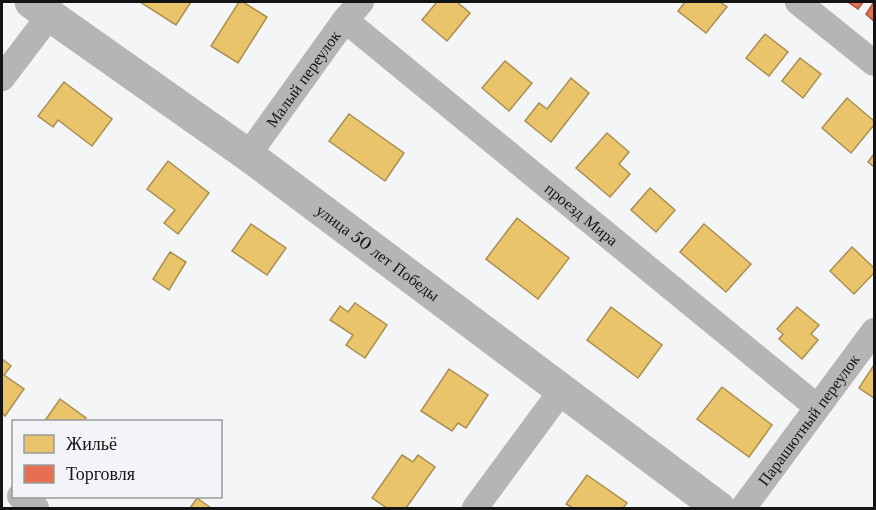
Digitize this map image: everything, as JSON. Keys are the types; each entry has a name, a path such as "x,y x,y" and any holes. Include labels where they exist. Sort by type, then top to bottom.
{"street":[{"path":"798,2 874,63"},
{"path":"2,78 40,8"},
{"name":"улица 50 лет Победы","path":"40,8 248,155 719,508"},
{"name":"Малый переулок","path":"248,155 353,11"},
{"name":"проезд Мира","path":"353,11 817,407"},
{"name":"Парашютный переулок","path":"743,508 874,331"},
{"path":"476,508 562,390"},
{"path":"23,498 36,508"}],"building: Жильё":[{"path":"140,2 191,2 176,25"},
{"path":"239,2 243,2 267,17 238,63 211,46"},
{"path":"437,2 457,2 470,13 447,41 422,20"},
{"path":"685,2 720,2 727,7 706,33 678,11"},
{"path":"765,34 788,52 769,76 746,58"},
{"path":"800,58 821,74 803,98 782,81"},
{"path":"505,61 532,83 509,111 482,88"},
{"path":"571,78 589,93 551,142 525,121 539,103 547,109"},
{"path":"64,82 112,119 92,146 58,120 53,127 38,116"},
{"path":"847,98 874,121 874,125 851,153 822,128"},
{"path":"349,114 404,153 385,181 329,141"},
{"path":"607,133 629,152 619,164 630,174 610,197 576,168"},
{"path":"874,154 874,167 868,162"},
{"path":"168,161 209,193 178,234 164,223 175,210 147,189"},
{"path":"650,188 675,210 656,232 631,210"},
{"path":"517,218 569,258 538,299 486,259"},
{"path":"251,224 286,248 267,275 232,251"},
{"path":"704,224 751,264 726,292 680,252"},
{"path":"852,247 874,268 874,273 854,294 830,271"},
{"path":"170,252 186,262 169,290 153,279"},
{"path":"355,303 387,325 365,358 346,345 353,335 330,320 340,306 348,312"},
{"path":"611,307 662,345 638,378 587,340"},
{"path":"797,307 819,325 811,334 818,340 802,359 779,339 783,334 777,329"},
{"path":"2,359 11,366 4,375 24,389 5,416 2,413"},
{"path":"874,365 874,398 859,388"},
{"path":"449,369 488,395 466,428 458,423 452,431 421,411"},
{"path":"722,387 772,425 749,457 697,419"},
{"path":"60,399 86,418 84,420 45,420"},
{"path":"402,455 413,462 418,455 435,467 406,508 387,508 372,498"},
{"path":"587,475 627,503 623,508 573,508 566,504"},
{"path":"197,498 211,508 190,508"}],"building: Торговля":[{"path":"848,2 863,2 858,9"},
{"path":"874,2 874,21 866,14"}]}
